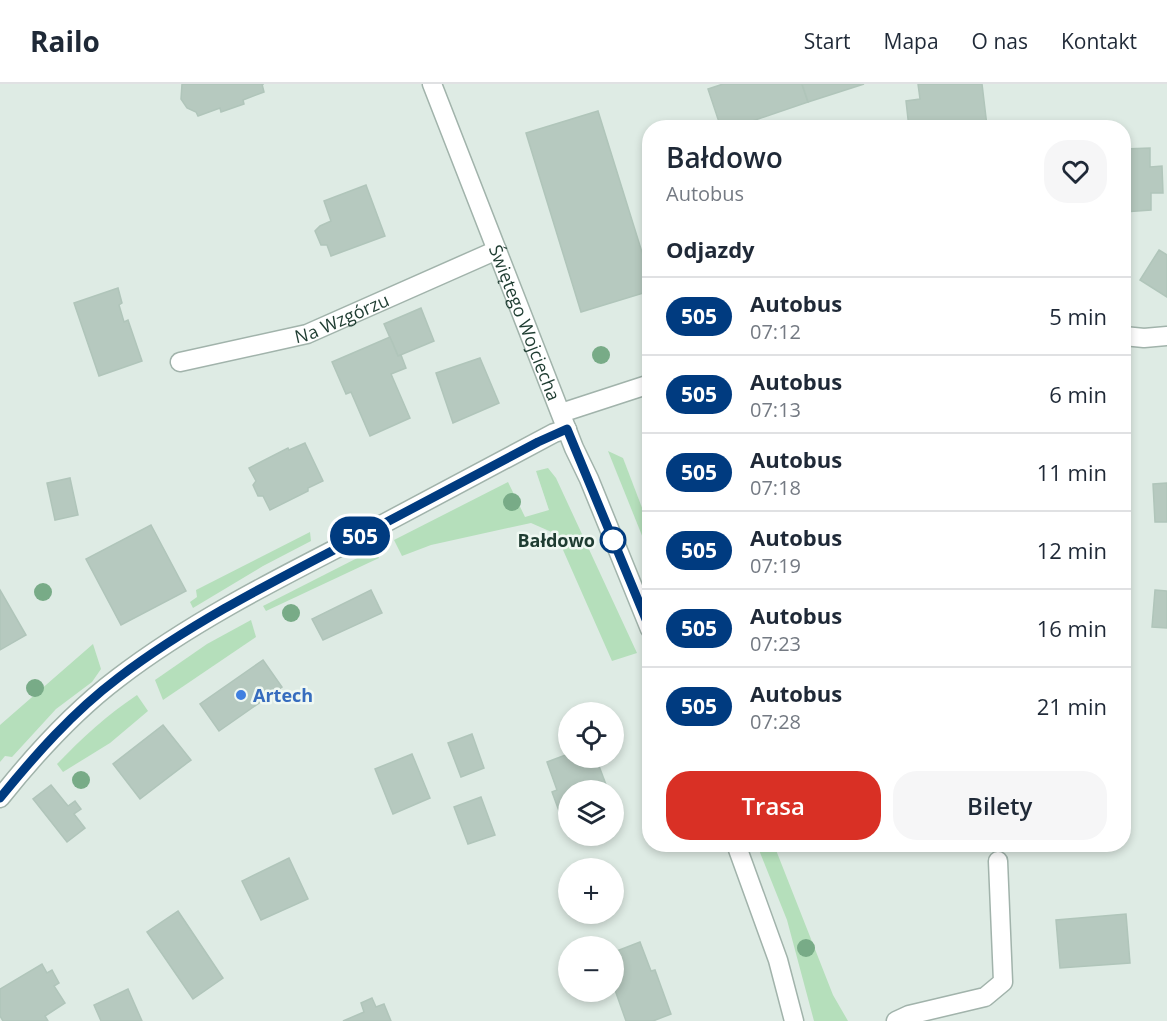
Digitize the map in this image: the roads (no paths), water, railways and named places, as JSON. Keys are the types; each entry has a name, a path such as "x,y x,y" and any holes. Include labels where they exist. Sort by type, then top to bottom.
{"street":[{"name":"Świętego Wojciecha","path":"432,84 564,421 642,610"},
{"name":"Na Wzgórzu","path":"180,362 307,334 497,250"},
{"path":"1131,337 1167,336"},
{"path":"0,798 70,720 118,678 168,644 250,594 538,442 564,421 642,387"},
{"path":"739,852 778,960 794,1021"},
{"path":"896,1021 909,1015 985,997 1003,982 998,861"}],"place":[{"name":"Bałdowo","path":"613,540"},
{"name":"Artech","path":"241,695"}]}
